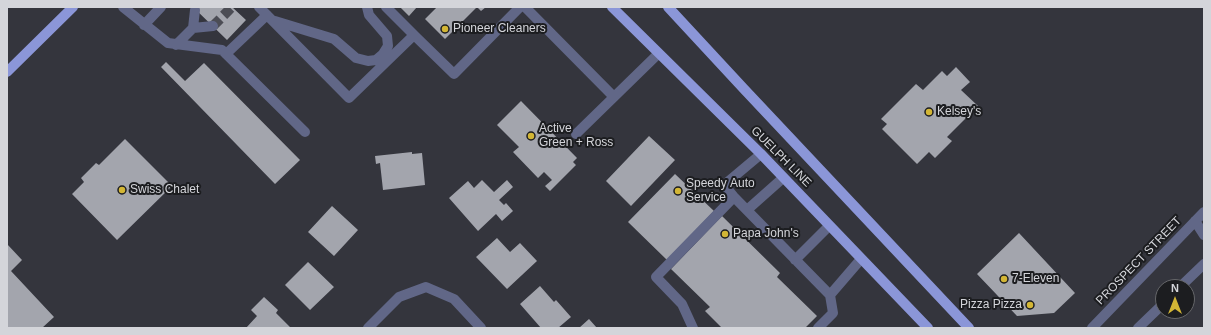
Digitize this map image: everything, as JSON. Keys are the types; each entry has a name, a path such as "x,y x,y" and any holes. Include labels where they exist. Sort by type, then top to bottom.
{"main road":[{"path":"7,72 73,7"},
{"name":"GUELPH LINE","path":"612,7 761,154 928,328"},
{"name":"GUELPH LINE","path":"668,7 969,328"}],"street":[{"path":"123,7 168,43 222,50 305,132"},
{"path":"144,25 161,7"},
{"path":"259,7 349,98 414,36"},
{"path":"270,18 334,39 356,58 368,61 376,60 383,54 388,46 387,36 369,15 367,7"},
{"path":"386,7 454,74 520,7"},
{"path":"525,7 614,97"},
{"path":"176,45 193,28 195,10"},
{"path":"226,54 270,18"},
{"path":"193,28 213,26"},
{"path":"576,134 658,54"},
{"path":"761,154 724,185 830,295 833,313 818,328"},
{"path":"747,210 783,178"},
{"path":"693,328 682,304 656,278 734,197"},
{"name":"PROSPECT STREET","path":"1092,328 1204,212"},
{"path":"1195,221 1204,235"},
{"path":"796,260 829,226"},
{"path":"830,295 861,259"},
{"path":"1188,279 1204,264"},
{"path":"368,328 399,297 426,287 454,299 481,328"},
{"path":"1138,328 1155,312"}],"building":[{"path":"193,7 232,7 246,20 227,40"},
{"path":"400,7 417,7 409,16"},
{"name":"Pioneer Cleaners","path":"437,7 477,7 445,39 425,19"},
{"path":"477,7 486,7 481,11"},
{"path":"166,62 185,81 204,63 300,160 275,184 161,67"},
{"name":"Kelsey's","path":"956,67 970,82 961,90 978,106 947,137 952,141 935,158 929,152 917,164 882,129 887,124 881,119 916,84 923,90 942,71 947,76"},
{"name":"Active Green + Ross","path":"521,101 577,158 573,162 576,165 550,191 545,186 552,180 544,172 538,178 513,152 519,147 497,125"},
{"path":"649,136 675,160 631,206 606,181"},
{"name":"Swiss Chalet","path":"125,139 172,186 117,240 72,194 84,182 81,178 96,163 99,165"},
{"path":"412,152 412,154 422,153 425,185 383,190 380,163 376,164 375,156"},
{"path":"675,174 714,211 667,260 628,222"},
{"path":"482,180 494,192 507,180 513,187 499,200 504,205 506,203 513,211 502,221 496,214 478,231 449,198 468,181 474,188"},
{"path":"332,206 358,230 334,256 308,232"},
{"path":"722,216 780,273 777,277 817,316 805,328 722,328 705,311 710,307 671,269"},
{"path":"1019,233 1075,293 1054,313 1017,316 977,274"},
{"path":"497,238 510,252 520,243 537,261 507,289 476,257"},
{"path":"7,244 22,260 11,271 54,317 42,328 7,328"},
{"path":"308,262 334,287 310,310 285,285"},
{"path":"540,286 554,302 556,300 571,317 558,328 541,328 520,304"},
{"path":"264,297 278,310 276,313 291,328 246,328 257,316 251,310"},
{"path":"589,319 597,328 579,328"}],"tunnel":[{"path":"213,26 232,7"}],"place":[{"name":"Pioneer Cleaners","path":"445,29"},
{"name":"Kelsey's","path":"929,112"},
{"name":"Active Green + Ross","path":"531,136"},
{"name":"Swiss Chalet","path":"122,190"},
{"name":"Speedy Auto Service","path":"678,191"},
{"name":"Papa John's","path":"725,234"},
{"name":"7-Eleven","path":"1004,279"},
{"name":"Pizza Pizza","path":"1030,305"}]}
